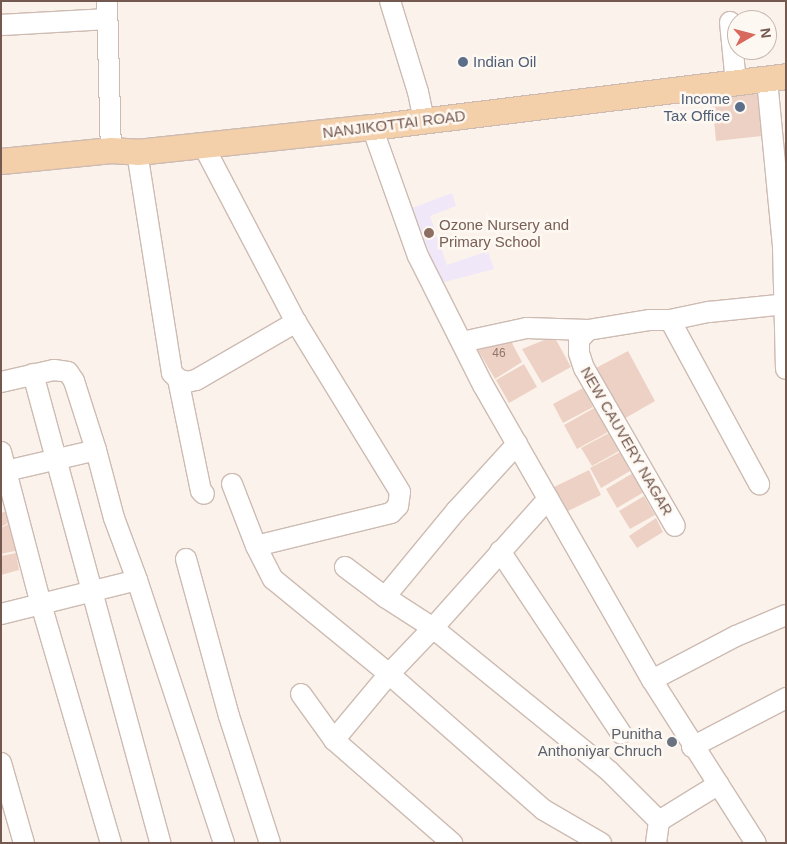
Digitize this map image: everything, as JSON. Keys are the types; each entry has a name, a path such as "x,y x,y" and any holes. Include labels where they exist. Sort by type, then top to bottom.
{"main road":[{"name":"NANJIKOTTAI ROAD","path":"1,161 111,150 137,152 372,127 776,78"}],"street":[{"path":"390,1 418,92 424,121"},
{"path":"1,25 107,10 111,150"},
{"path":"734,60 736,83"},
{"path":"776,78 786,304 786,369"},
{"path":"372,127 418,256 462,342 517,444 652,680 692,747 719,784 756,843"},
{"path":"203,145 296,322 400,492 398,506 391,514 256,546"},
{"path":"137,152 172,373 178,379 187,382 196,380 296,322"},
{"path":"462,342 527,328 588,330 650,320 670,320 709,312 786,304"},
{"path":"670,320 759,484"},
{"name":"NEW CAUVERY NAGAR","path":"588,330 579,340 579,353 584,368 675,526"},
{"path":"1,382 54,370 68,372 74,381 96,450 114,518 138,580 224,843"},
{"path":"33,374 160,843"},
{"path":"178,379 201,491 204,494"},
{"path":"385,598 456,511 517,444"},
{"path":"6,472 96,450"},
{"path":"1,452 40,604 111,843"},
{"path":"232,484 256,546 272,579 389,674 544,810 601,843"},
{"path":"334,740 389,674 433,628 548,499"},
{"path":"500,551 621,733"},
{"path":"186,559 229,716 270,843"},
{"path":"346,567 385,598 433,628 610,772 660,820"},
{"path":"1,614 138,580"},
{"path":"652,680 736,636 786,615"},
{"path":"301,694 334,740 443,840"},
{"path":"692,747 786,698"},
{"path":"1,763 24,843"},
{"path":"656,843 660,820 719,784"}],"shaded area":[{"name":"Ozone Nursery and Primary School","path":"452,193 456,206 430,216 447,265 488,251 494,269 441,283 412,208"}],"building":[{"name":"Income Tax Office","path":"757,85 762,136 716,141 711,89"},
{"path":"554,336 571,367 542,383 522,349"},
{"path":"511,341 522,362 495,379 475,345"},
{"path":"628,351 655,401 622,420 594,369"},
{"path":"524,364 537,387 509,403 496,380"},
{"path":"583,388 593,407 563,423 553,404"},
{"path":"596,407 610,431 577,449 564,425"},
{"path":"609,433 619,451 592,466 581,448"},
{"path":"620,452 630,471 601,488 590,468"},
{"path":"589,470 601,495 566,512 554,487"},
{"path":"633,473 644,492 617,508 606,489"},
{"path":"644,496 655,515 630,529 619,511"},
{"path":"7,511 10,522 1,527 1,513"},
{"path":"656,518 663,532 637,548 629,536"},
{"path":"14,521 19,550 1,554 1,528"},
{"path":"16,553 19,570 1,575 1,556"}],"place":[{"name":"Indian Oil","path":"463,62"},
{"name":"Income Tax Office","path":"740,107"},
{"name":"Ozone Nursery and Primary School","path":"429,233"},
{"name":"Punitha Anthoniyar Chruch","path":"672,742"}]}
